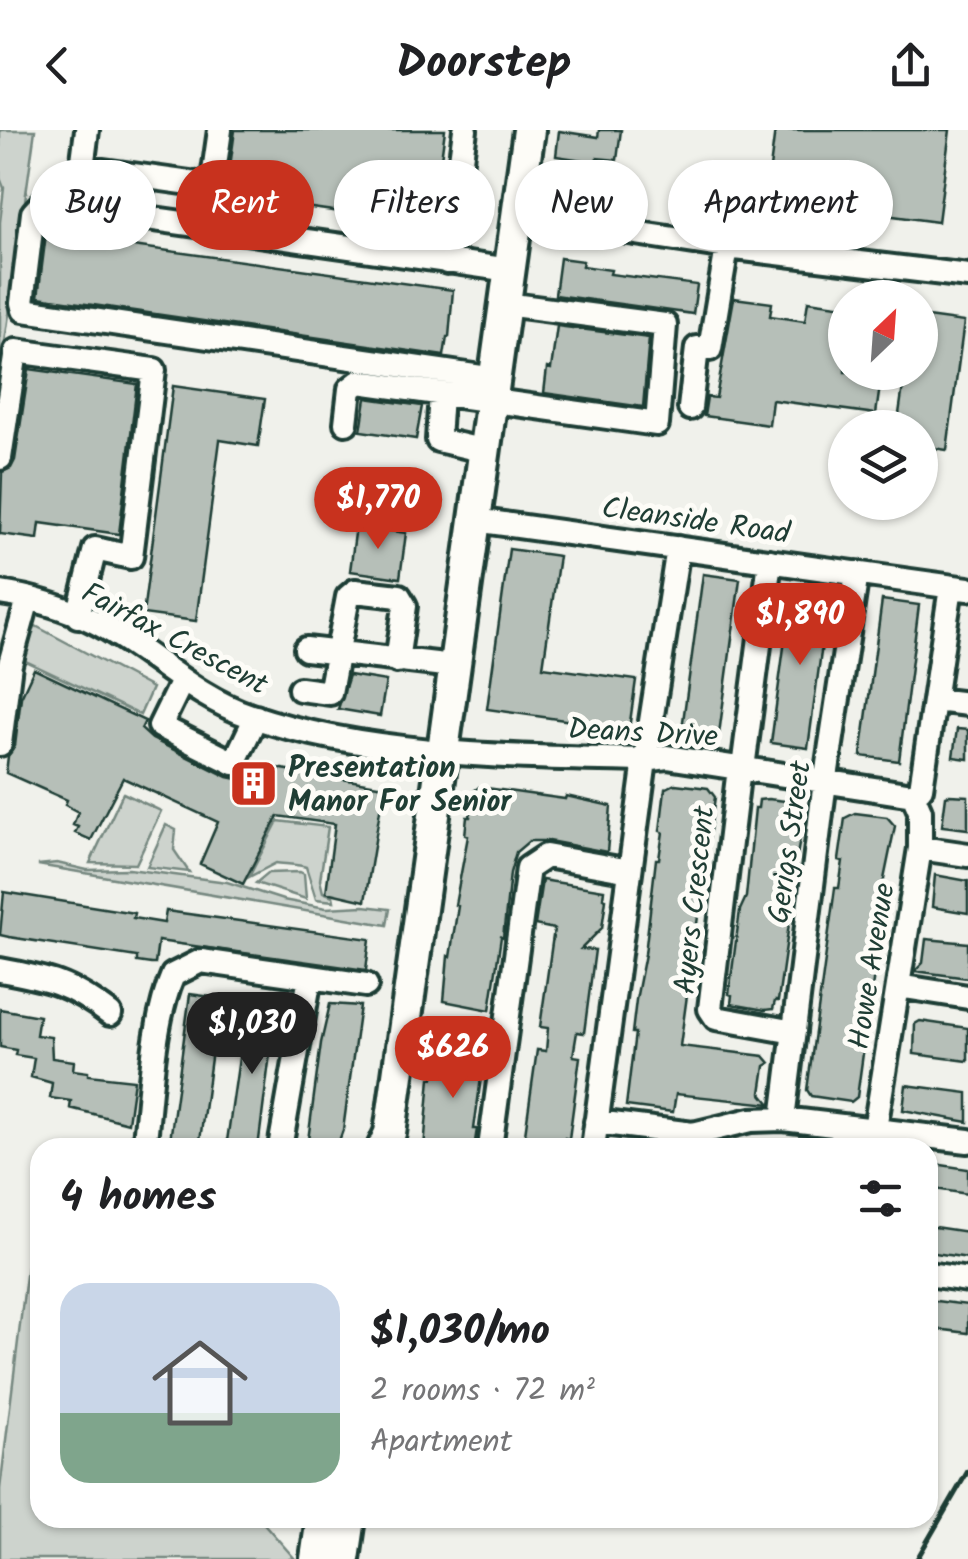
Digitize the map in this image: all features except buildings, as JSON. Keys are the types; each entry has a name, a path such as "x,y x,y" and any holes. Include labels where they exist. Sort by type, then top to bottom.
{"main road":[{"path":"524,160 528,130"},
{"path":"390,1138 452,666 515,236"},
{"path":"316,1559 321,1528"},
{"path":"344,1559 349,1528"}],"street":[{"path":"88,130 82,168 212,186 220,130"},
{"path":"447,262 464,130"},
{"path":"504,304 665,325 657,424 493,391 32,312 24,310 22,303 33,214 42,203 510,270"},
{"path":"690,408 697,348 710,349 726,250"},
{"path":"752,250 968,276"},
{"path":"0,458 16,351 154,370 131,557 95,549 78,616"},
{"path":"346,423 350,389 360,382 441,394 493,391"},
{"path":"441,394 438,440 485,451"},
{"name":"Cleanside Road","path":"475,520 960,588"},
{"path":"594,1138 644,760 678,548"},
{"name":"Ayers Crescent","path":"770,562 710,1010 716,1018 794,1032"},
{"name":"Gerigs Street","path":"783,1119 857,573"},
{"name":"Howe Avenue","path":"873,1138 920,848 920,811 906,793 922,788 934,700 960,588"},
{"path":"290,727 299,693 330,693 348,597 354,590 399,596 404,606 397,661"},
{"name":"Fairfax Crescent","path":"0,593 94,622 182,682 256,718 307,732 442,751"},
{"path":"0,744 10,664 28,599"},
{"path":"306,649 452,666"},
{"path":"182,682 160,726 222,757 234,762 256,718"},
{"path":"934,700 968,704"},
{"name":"Deans Drive","path":"442,751 644,760 668,757 906,793"},
{"path":"920,848 968,854"},
{"path":"491,1138 528,868 546,856 630,871"},
{"path":"145,1138 166,992 173,975 200,961 366,986"},
{"path":"0,970 58,982 78,990 110,1014"},
{"path":"282,1138 310,977"},
{"path":"898,986 968,996"},
{"path":"596,1122 693,1134 751,1120 783,1119 873,1138"},
{"path":"938,1140 968,1141"},
{"path":"938,1276 968,1280"}],"shaded area":[{"path":"0,130 35,130 0,378 0,222 4,188 0,178"},
{"path":"32,624 152,688 140,715 21,659"},
{"path":"123,793 161,811 136,864 90,863"},
{"path":"278,821 328,827 320,880 323,892 333,896 334,901 316,899 304,866 276,863 249,877"},
{"path":"166,825 176,830 174,850 189,872 147,867"},
{"path":"57,863 87,870 129,869 227,882 283,900 326,908 390,909 387,925 38,865"},
{"path":"268,873 304,874 306,899 256,883"},
{"path":"30,1243 30,1528 268,1528 295,1559 0,1559 0,1489"}],"railway":[{"path":"938,1523 968,1471"},
{"path":"917,1559 935,1528"}],"place":[{"name":"Presentation Manor For Senior","path":"253,784"}]}
